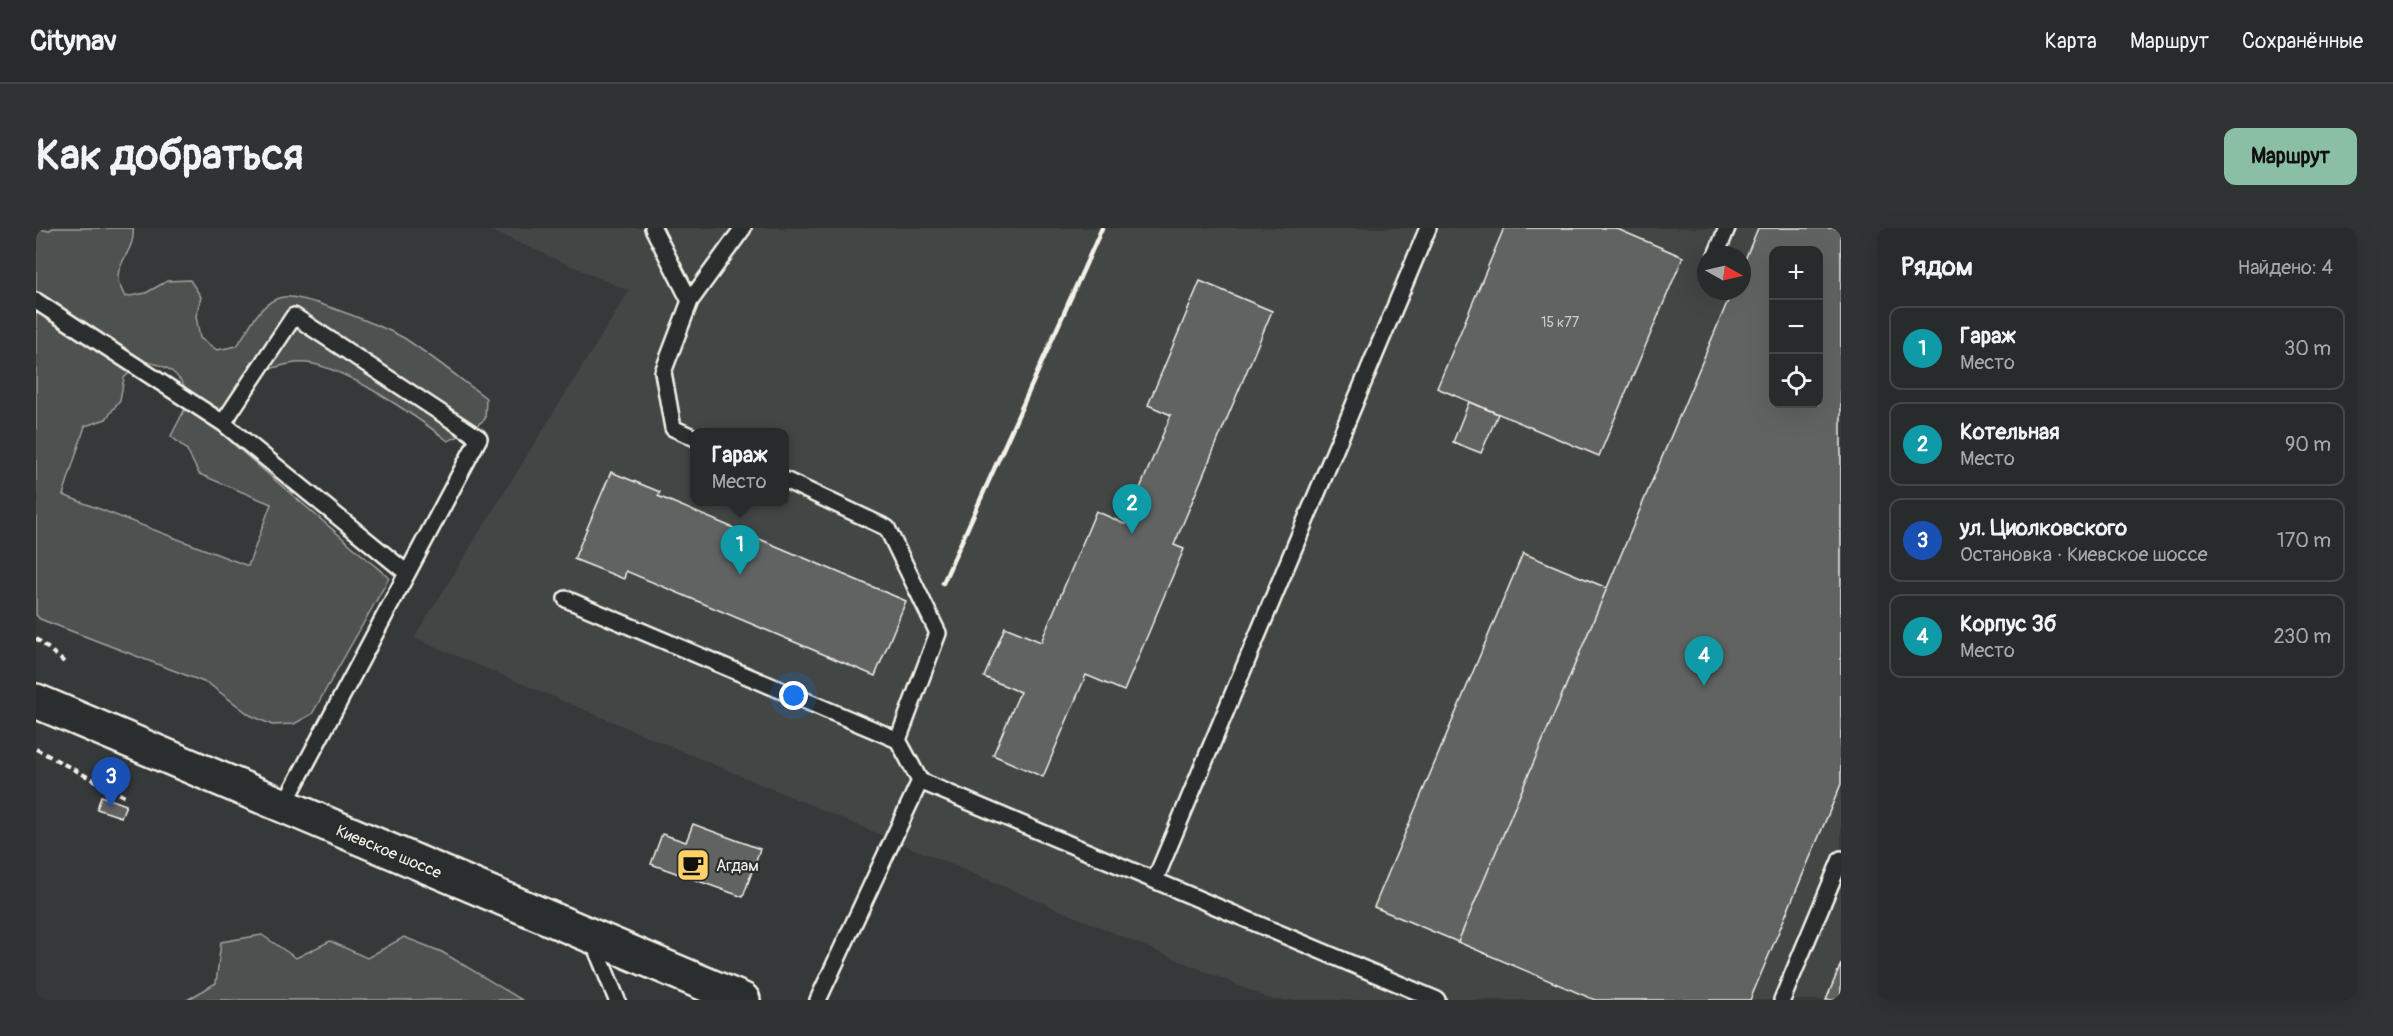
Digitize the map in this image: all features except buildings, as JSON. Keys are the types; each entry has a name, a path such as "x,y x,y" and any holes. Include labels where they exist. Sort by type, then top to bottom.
{"highway":[{"name":"Киевское шоссе","path":"36,701 742,1000"}],"lane":[{"path":"653,228 690,300"},
{"path":"690,436 673,428 663,372 690,300 743,228"},
{"path":"1155,880 1428,228"},
{"path":"1720,246 1727,228"},
{"path":"36,301 223,423 407,573"},
{"path":"223,423 294,316 479,438 283,807"},
{"path":"789,482 887,528 938,633 898,740"},
{"path":"566,599 898,740 920,781 1437,1000"},
{"path":"818,1000 920,781"},
{"path":"1782,1000 1841,859"},
{"path":"591,936 617,1000"}],"path":[{"path":"36,638 64,662"},
{"path":"36,750 128,798"}],"shaded area":[{"path":"36,228 48,231 53,228 133,228 132,242 118,273 118,281 125,297 146,293 167,281 190,280 201,297 196,316 200,338 217,350 237,346 256,317 275,299 293,297 344,312 404,338 486,398 485,419 468,432 448,441 380,394 341,374 307,363 266,370 244,404 237,420 232,443 389,578 312,714 294,724 272,725 250,715 209,684 40,619 36,615","holes":["141,361 159,365 171,371 181,381 191,397 171,436 187,450 199,474 271,504 248,566 63,495 85,426 106,419 120,400 124,378"]},
{"path":"485,228 1841,228 1841,1000 1273,1000 414,638 629,291"},
{"path":"262,935 296,958 330,941 367,958 404,937 442,952 522,1000 187,1000 216,983 221,942"}],"railway":[{"path":"943,583 1102,228"}],"place":[{"name":"Котельная","path":"1132,534"},
{"name":"Гараж","path":"740,575"},
{"name":"Корпус 3б","path":"1704,686"},
{"name":"ул. Циолковского","path":"111,807"},
{"name":"Агдам","path":"693,865"}]}
